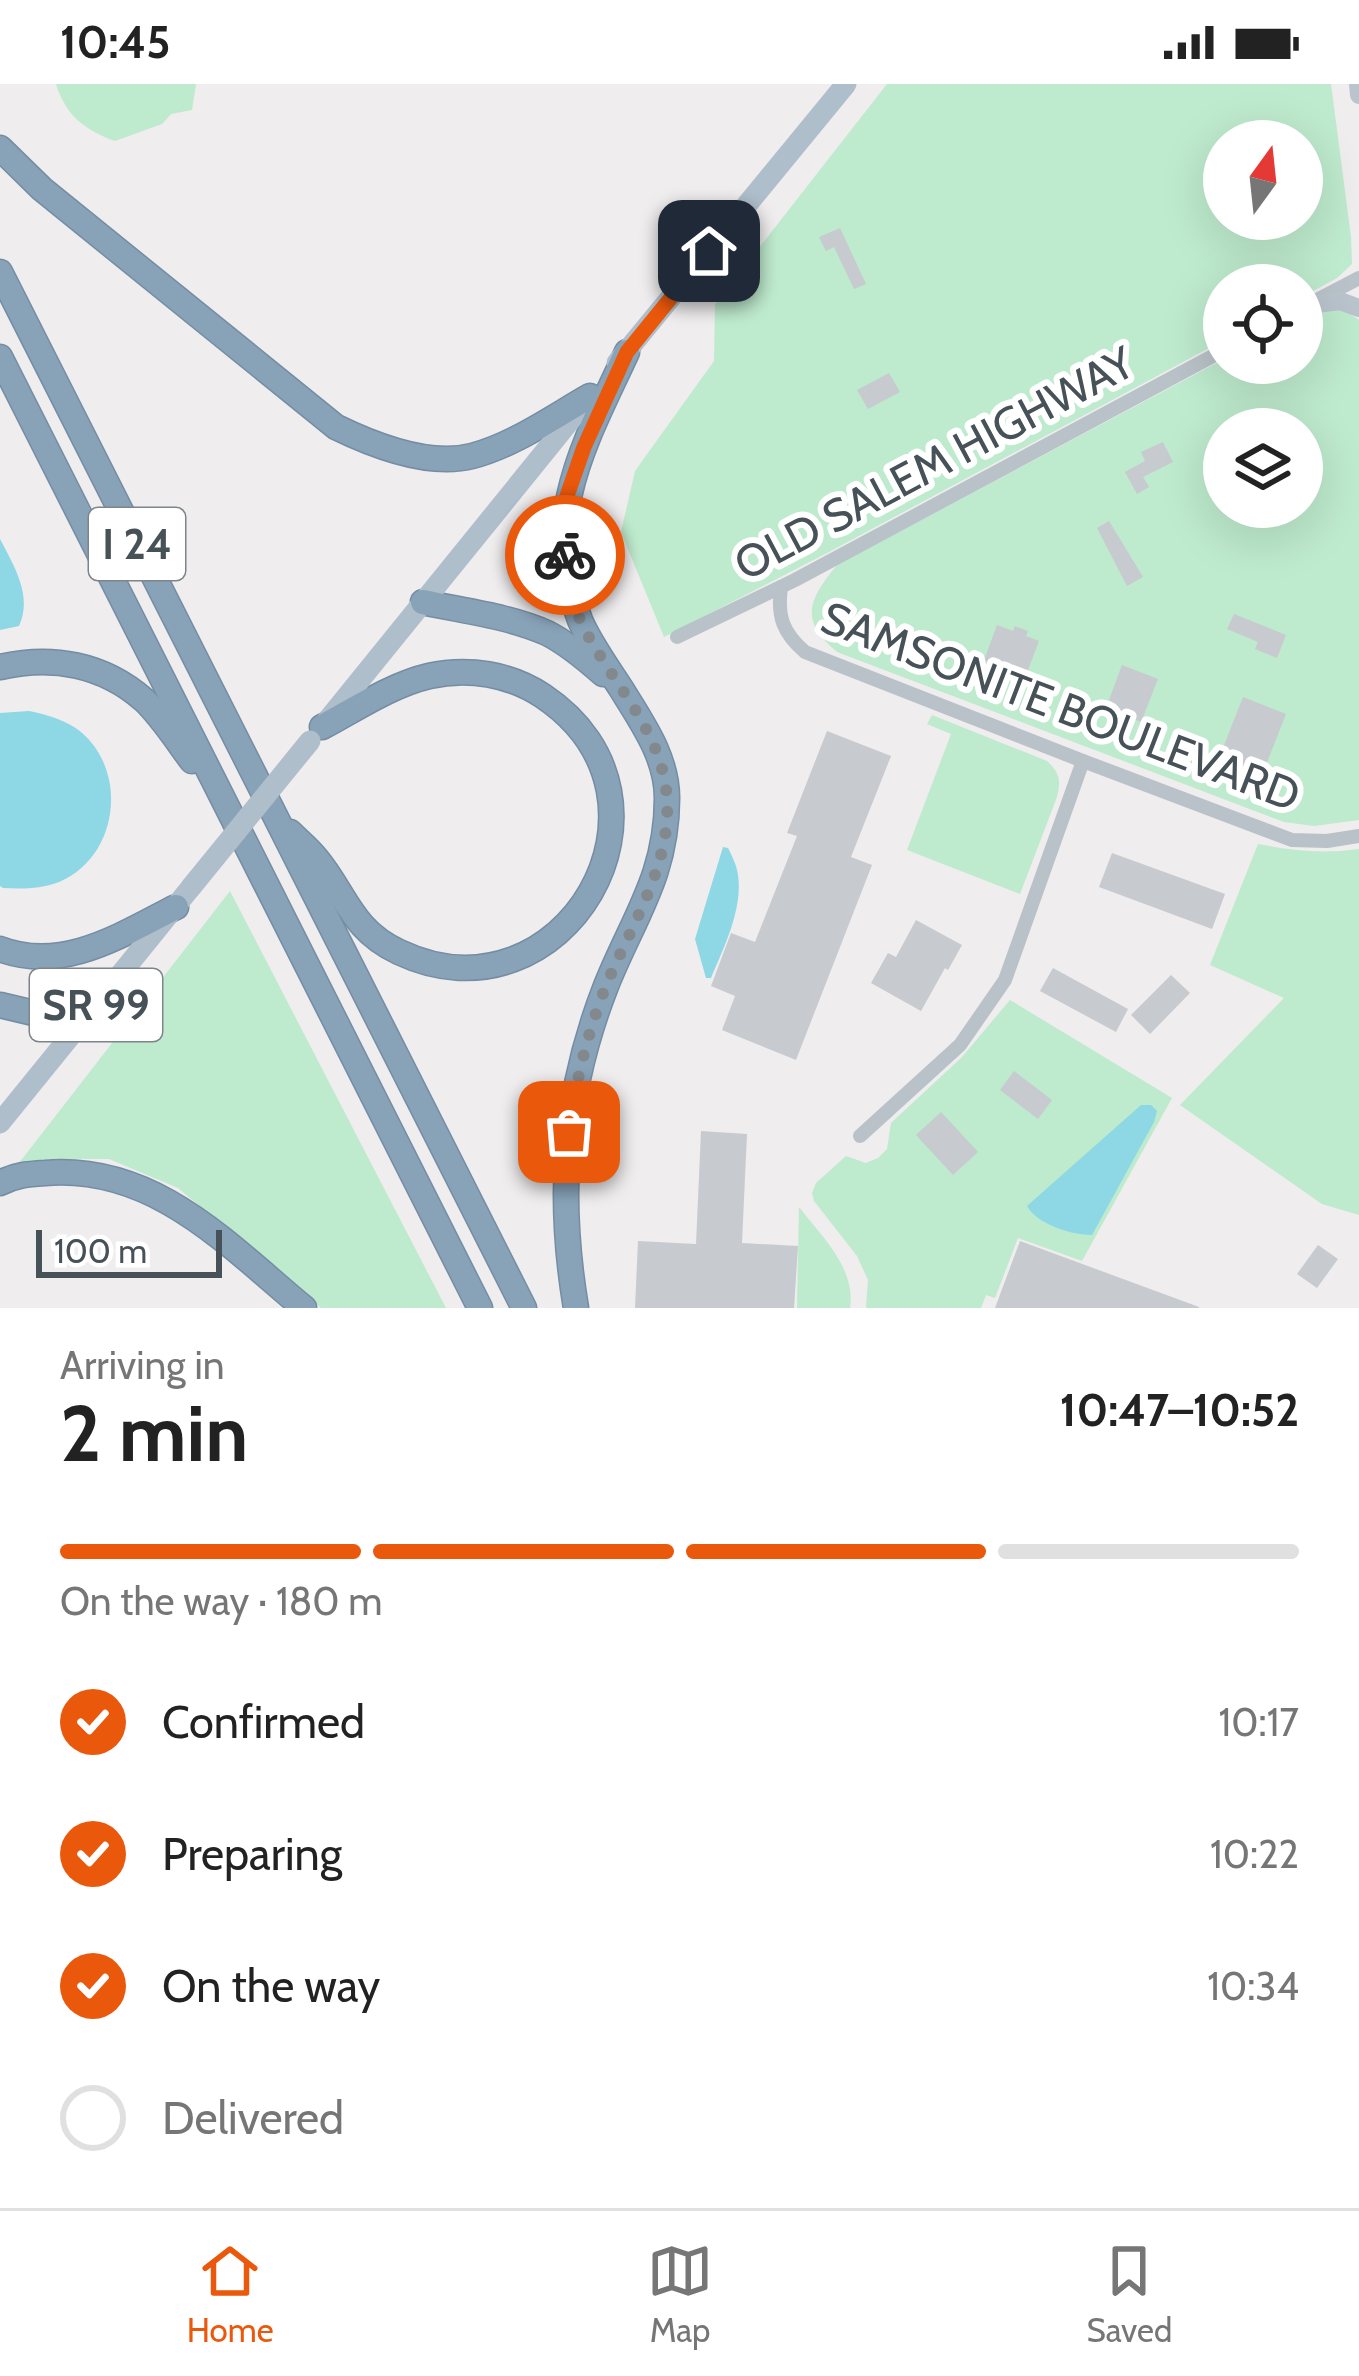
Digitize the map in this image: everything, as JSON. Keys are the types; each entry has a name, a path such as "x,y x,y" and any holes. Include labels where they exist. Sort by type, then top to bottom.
{"highway":[{"path":"0,148 42,189 337,427 377,447 428,457 469,457 509,442 590,397"},
{"name":"I 24","path":"0,272 524,1308"},
{"path":"576,1308 567,1252 565,1169 574,1096 586,1043 607,984 655,880 665,839 667,792 658,753 582,624 567,579 563,539 567,496 627,352"},
{"name":"I 24","path":"0,357 480,1308"},
{"path":"423,602 548,633 622,691"},
{"path":"0,667 26,661 68,662 112,678 145,701 226,806"},
{"path":"274,818 317,858 358,923 394,951 430,965 471,969 525,954 545,943 580,910 602,872 610,836 606,777 581,730 527,686 479,673 431,675 405,684 316,734"},
{"path":"0,949 51,957 93,949 176,907"},
{"path":"0,1005 80,1024"},
{"path":"0,1183 14,1175 67,1171 116,1177 164,1198 304,1308"}],"main road":[{"name":"SR 99","path":"0,1124 846,84"},
{"path":"1358,84 1359,95"},
{"path":"1323,304 1340,301 1359,308"}],"street":[{"path":"1323,297 1359,278"},
{"name":"OLD SALEM HIGHWAY","path":"676,637 781,587 1203,361"},
{"name":"SAMSONITE BOULEVARD","path":"781,587 779,601 788,637 806,652 1292,840 1359,836"},
{"path":"860,1136 961,1046 1005,980 1083,761"}],"green space":[{"path":"56,84 196,84 192,110 171,114 162,124 115,141 78,120"},
{"path":"887,84 1331,84 1352,264 1337,278 1323,286 1323,264 1203,264 1203,351 664,637 621,532 635,471 714,361 715,304"},
{"path":"1323,308 1343,309 1359,320 1359,820 1314,826 1284,822 837,652 817,630 812,609 837,565 1203,370 1203,384 1323,384"},
{"path":"932,715 1047,761 1057,773 1057,797 1020,894 907,850 951,734 927,724"},
{"path":"1258,844 1308,851 1359,849 1359,1215 1322,1204 1180,1105 1284,998 1210,965"},
{"path":"230,891 446,1308 321,1308 178,1188 109,1159 19,1163"},
{"path":"1010,1000 1172,1098 1082,1261 1018,1238 995,1298 986,1295 981,1308 866,1308 868,1280 857,1256 814,1201 816,1183 846,1156 866,1163 878,1158 887,1149 891,1123 962,1057"},
{"path":"799,1207 843,1266 850,1308 797,1308"}],"water":[{"path":"0,539 20,581 24,604 19,626 0,630"},
{"path":"29,711 69,724 96,749 111,791 110,813 105,834 79,870 45,886 3,888 0,713"},
{"path":"723,847 728,848 737,868 738,901 721,954 711,978 706,978 695,939"},
{"path":"1141,1105 1157,1111 1154,1122 1092,1235 1038,1218 1027,1206"}],"building":[{"path":"840,228 866,284 854,289 834,247 826,251 819,237"},
{"path":"889,373 900,392 868,409 857,390"},
{"path":"1163,442 1173,462 1143,477 1149,487 1137,494 1125,472 1145,461 1141,452"},
{"path":"1109,521 1143,577 1127,586 1097,528"},
{"path":"1234,614 1286,635 1277,658 1255,649 1258,642 1227,629"},
{"path":"997,625 1013,631 1015,626 1039,641 1023,683 983,663"},
{"path":"1122,665 1158,679 1141,722 1106,708"},
{"path":"1243,697 1286,714 1262,775 1219,758"},
{"path":"827,731 891,756 851,857 872,865 796,1060 722,1030 735,996 711,986 731,933 755,942 797,836 787,833"},
{"path":"1112,853 1225,894 1212,929 1099,887"},
{"path":"916,920 962,945 921,1011 871,983 888,953 896,957"},
{"path":"1053,968 1128,1009 1116,1032 1040,991"},
{"path":"1171,975 1190,993 1150,1034 1131,1015"},
{"path":"1014,1071 1052,1100 1038,1119 1000,1090"},
{"path":"941,1112 978,1152 953,1175 916,1135"},
{"path":"701,1131 747,1134 742,1243 798,1246 794,1308 635,1308 638,1241 696,1244"},
{"path":"1020,1241 1199,1307 1199,1308 995,1308"},
{"path":"1318,1245 1338,1259 1317,1288 1297,1274"}],"way so far":[{"path":"565,555 567,579 582,624 642,721 658,753 667,792 665,839 655,880 607,984 586,1043 569,1132"}],"route":[{"path":"565,555 567,496 627,352 709,251"}]}
